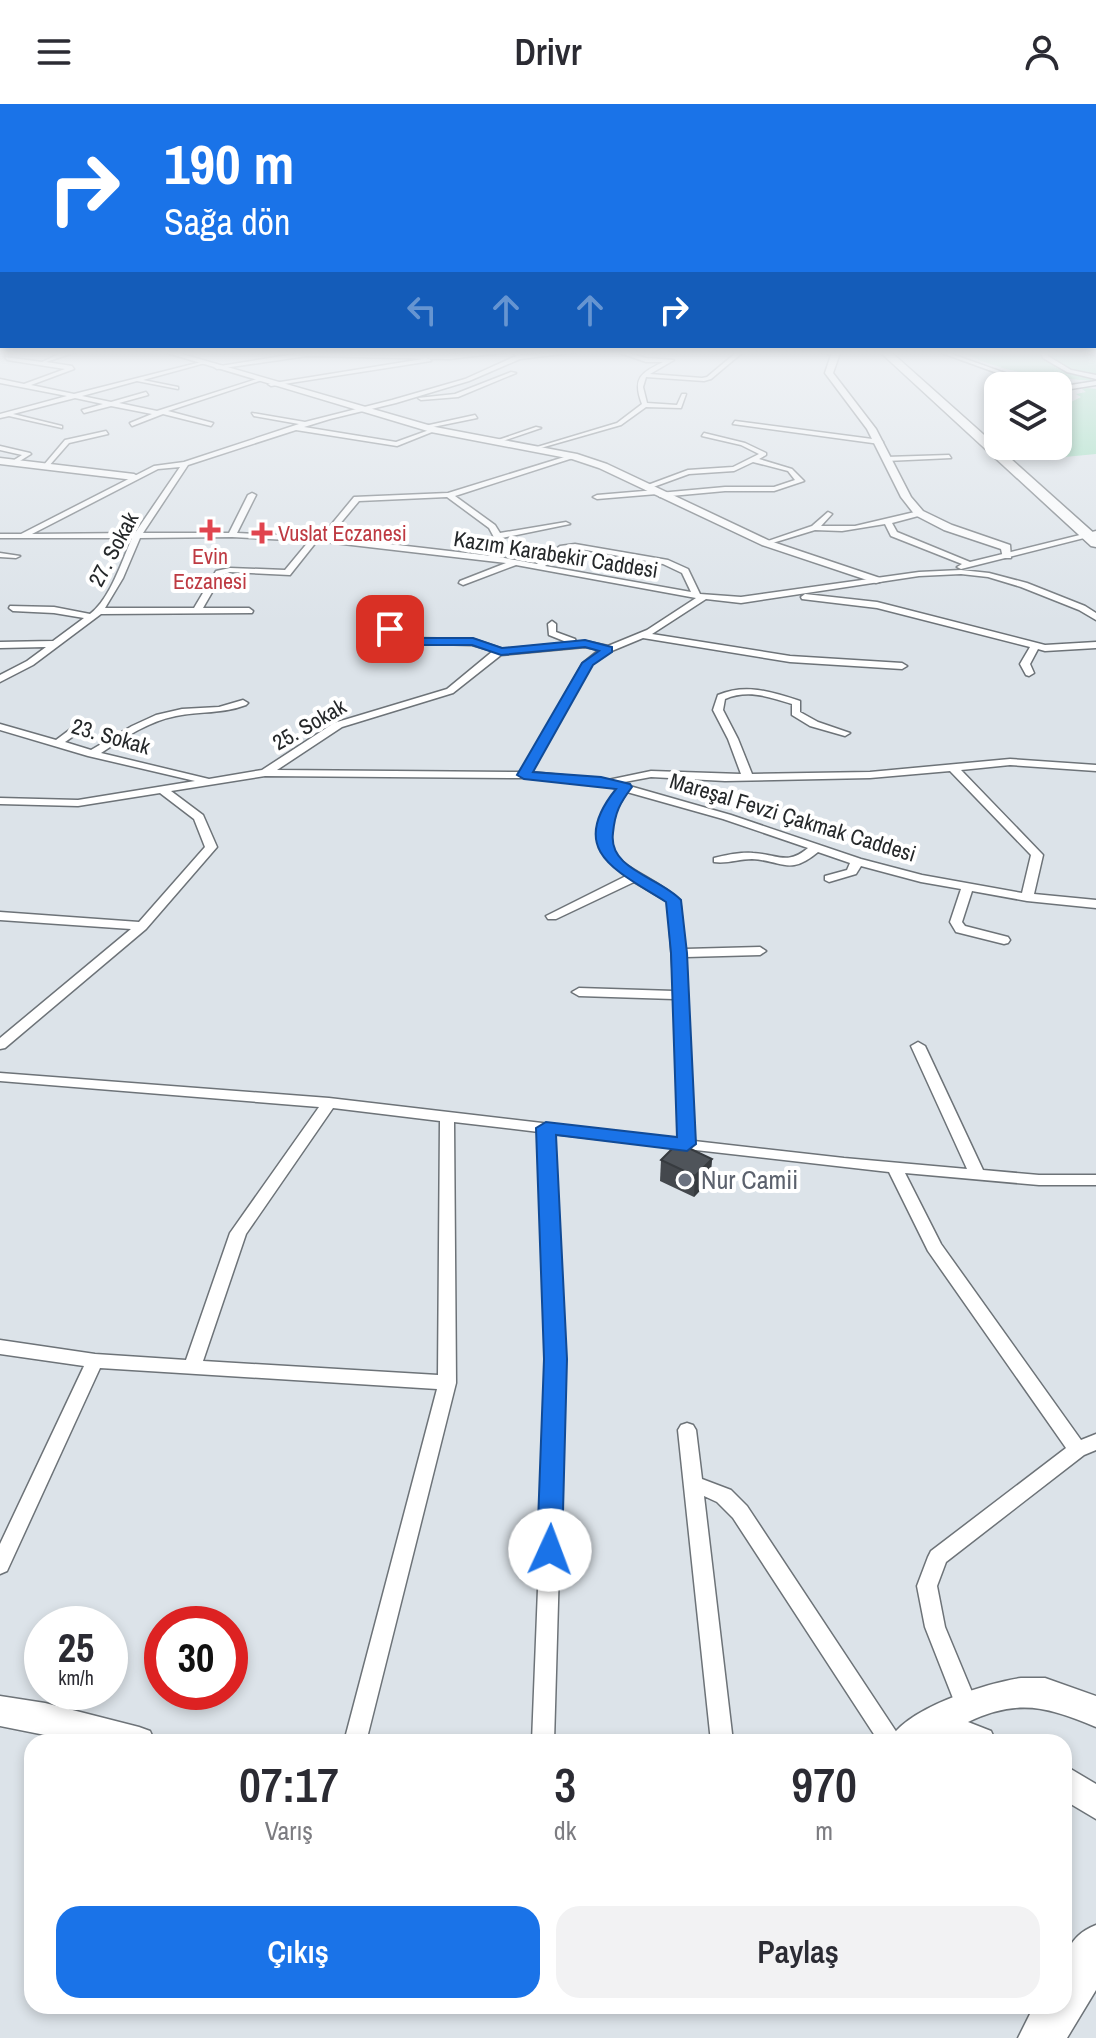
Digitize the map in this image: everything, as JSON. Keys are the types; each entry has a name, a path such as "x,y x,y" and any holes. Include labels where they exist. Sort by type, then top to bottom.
{"highway":[{"path":"988,442 1094,535"},
{"path":"1021,460 1094,535"},
{"path":"1072,1987 1096,1947"},
{"path":"1041,2038 1055,2014"}],"street":[{"path":"46,466 66,442"},
{"path":"24,534 156,467 185,464 250,442"},
{"path":"505,442 574,456 603,466 766,543 880,580"},
{"path":"539,448 558,442"},
{"path":"655,492 688,472 734,469 764,454 735,442"},
{"path":"880,442 901,489 919,513 1006,547 1007,556"},
{"path":"0,448 28,454 13,463"},
{"path":"197,611 215,578 223,572 284,574 291,571 357,499 449,495 574,456"},
{"path":"886,459 949,457"},
{"path":"597,497 774,489 800,481 790,470 753,460"},
{"path":"0,461 134,477"},
{"name":"27. Sokak","path":"0,679 30,663 96,614 119,578 137,536 185,464"},
{"path":"232,535 252,495"},
{"path":"449,495 492,527 500,541 495,559"},
{"path":"766,543 815,528 839,531 919,513"},
{"path":"815,528 828,514"},
{"path":"887,521 894,534 971,565"},
{"path":"498,536 566,524"},
{"name":"Kazım Karabekir Caddesi","path":"0,536 232,535 319,539 495,559 701,596 749,600 933,572 961,572 1001,578 1082,608 1096,617"},
{"path":"933,572 1094,535"},
{"path":"524,775 588,663 608,649 662,625 701,596 685,571 665,562 575,546 563,548 540,566"},
{"path":"0,555 16,556"},
{"path":"463,583 515,563"},
{"path":"789,595 877,605 945,620 1035,646 1096,645"},
{"path":"13,608 96,614"},
{"name":"27. Sokak","path":"96,614 249,611"},
{"path":"381,620 393,638 401,641 473,642 501,651 585,644"},
{"path":"552,624 552,633 608,649"},
{"path":"639,635 790,659 902,666"},
{"path":"1,646 52,644"},
{"path":"1029,673 1025,664 1035,646"},
{"name":"25. Sokak","path":"265,773 338,725 450,691 501,651"},
{"path":"747,776 718,710 721,697 733,691 751,691 797,703 795,713 801,719 845,733"},
{"path":"92,754 127,731 166,717 182,712 222,712 243,703"},
{"path":"59,742 84,724"},
{"name":"23. Sokak","path":"0,727 92,754 212,782"},
{"path":"607,782 651,774 870,775 1010,762 1096,768"},
{"path":"953,767 991,811 1020,835 1037,855 1027,897"},
{"name":"Mareşal Fevzi Çakmak Caddesi","path":"1,803 78,803 265,773 524,775 607,782 857,861 1027,897 1096,904"},
{"path":"625,787 608,809 604,847 613,862 674,900 687,1144"},
{"path":"0,1045 142,926 211,847 199,817 163,790"},
{"path":"718,860 752,856 786,862 800,861 815,848"},
{"path":"829,878 852,872 857,861"},
{"path":"552,916 634,877"},
{"path":"968,886 956,922 960,929 1004,940"},
{"path":"0,916 142,926"},
{"path":"679,953 760,951"},
{"path":"579,992 681,995"},
{"path":"918,1046 977,1174"},
{"path":"0,1077 329,1103 1039,1180 1096,1180"},
{"path":"192,1367 238,1233 329,1103"},
{"path":"357,1734 447,1383 447,1116"},
{"path":"543,1734 556,1359 546,1128"},
{"path":"894,1166 934,1247 1077,1450"},
{"path":"0,1347 95,1361 447,1383"},
{"path":"0,1565 95,1361"},
{"path":"687,1430 721,1734"},
{"path":"966,1704 932,1613 927,1586 938,1557 1077,1450 1096,1442"},
{"path":"692,1483 724,1496 740,1512 887,1734"},
{"path":"918,1734 966,1704 1028,1691 1059,1694 1096,1712"},
{"path":"0,1711 45,1718 108,1734"},
{"path":"935,1723 961,1734"},
{"path":"1072,1786 1096,1803"}],"green space":[{"path":"1072,442 1096,442 1096,454 1072,456"}],"building":[{"path":"678,1143 712,1159 695,1176 661,1160"}],"place":[{"name":"Evin Eczanesi","path":"210,530"},
{"name":"Vuslat Eczanesi","path":"262,533"},
{"name":"Nur Camii","path":"685,1180"}],"route":[{"path":"390,629 393,638 401,641 473,642 501,651 585,644 608,649 588,663 524,775 601,781 625,787 608,809 604,847 613,862 674,900 687,1144 546,1128 556,1359 550,1550"}]}
